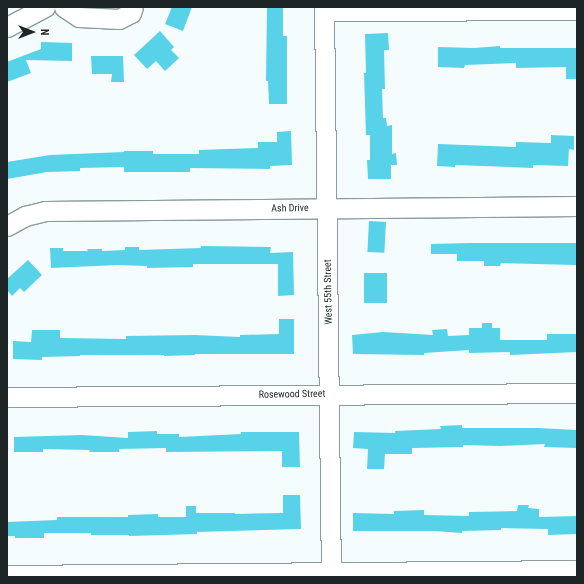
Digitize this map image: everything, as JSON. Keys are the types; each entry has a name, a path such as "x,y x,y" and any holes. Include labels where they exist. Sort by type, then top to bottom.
{"street":[{"path":"7,27 45,7"},
{"path":"64,7 80,17 119,18 131,13 133,7"},
{"path":"324,9 577,10"},
{"name":"West 55th Street","path":"324,9 331,574"},
{"name":"Ash Drive","path":"7,226 25,216 45,211 577,206"},
{"name":"Rosewood Street","path":"7,397 577,393"},
{"path":"7,575 331,574 577,570"}],"building":[{"path":"172,7 192,7 183,31 165,24"},
{"path":"267,7 283,7 283,36 287,36 287,104 269,104 268,81 266,81"},
{"path":"160,31 174,47 171,50 179,58 165,71 156,61 147,69 134,55"},
{"path":"388,33 389,50 384,50 385,89 382,89 383,118 386,118 387,126 392,125 392,154 396,153 397,165 391,165 391,179 368,179 367,160 370,160 370,135 366,135 364,73 366,73 365,34"},
{"path":"41,42 72,43 72,61 26,60 31,73 7,82 7,62 41,49"},
{"path":"500,46 500,48 577,48 577,79 566,79 566,67 516,68 516,63 465,65 464,68 438,67 438,47 474,48"},
{"path":"91,56 123,56 124,82 111,82 112,74 92,74"},
{"path":"291,131 292,165 270,166 270,169 190,168 190,172 124,172 124,167 80,168 80,171 47,172 7,179 7,162 50,155 124,151 153,151 153,154 199,154 199,150 258,148 258,142 277,142 277,132"},
{"path":"551,135 574,136 574,150 569,149 568,166 533,165 533,168 455,165 455,167 437,166 438,144 516,147 516,142 551,143"},
{"path":"369,221 386,222 384,253 367,252"},
{"path":"576,243 576,265 501,263 500,266 484,266 484,261 457,261 457,254 431,254 431,244"},
{"path":"201,246 271,247 270,253 293,252 294,295 278,296 278,264 193,264 193,267 147,268 147,266 117,265 51,268 50,248 63,248 63,251 88,251 87,249 102,249 102,251 125,250 125,247 139,247 139,250 201,248"},
{"path":"28,260 42,275 24,292 20,288 12,296 7,290 7,279"},
{"path":"364,273 387,273 387,303 364,303"},
{"path":"279,319 294,319 294,354 195,354 164,356 80,355 42,357 42,360 13,359 13,341 31,342 32,330 60,330 60,338 126,339 126,336 195,335 240,337 240,335 279,334"},
{"path":"482,323 492,323 492,328 500,328 500,340 547,340 547,334 577,334 577,352 510,355 510,352 469,353 469,350 424,353 424,355 353,354 352,335 383,332 433,335 432,330 447,329 448,336 469,335 469,328 482,328"},
{"path":"462,425 462,428 538,428 576,430 576,448 544,447 545,444 500,446 463,445 463,447 412,448 412,454 385,454 384,469 367,469 368,449 353,448 354,432 395,433 395,431 441,429 440,426"},
{"path":"157,431 157,434 179,434 179,437 241,434 241,432 299,432 300,467 282,467 282,451 166,452 166,448 119,449 119,452 43,449 43,452 14,452 14,437 82,435 128,438 128,432"},
{"path":"283,495 300,495 301,529 197,532 197,534 129,536 91,535 91,533 44,533 44,538 15,538 15,536 7,536 7,522 57,520 57,517 128,517 128,515 158,514 158,517 186,517 186,506 196,506 196,513 283,513"},
{"path":"518,505 529,505 528,508 539,509 539,517 577,516 577,534 548,535 548,529 501,528 501,530 462,531 462,533 434,531 353,531 353,513 394,514 394,511 424,510 424,515 469,516 469,512 517,511"}]}
